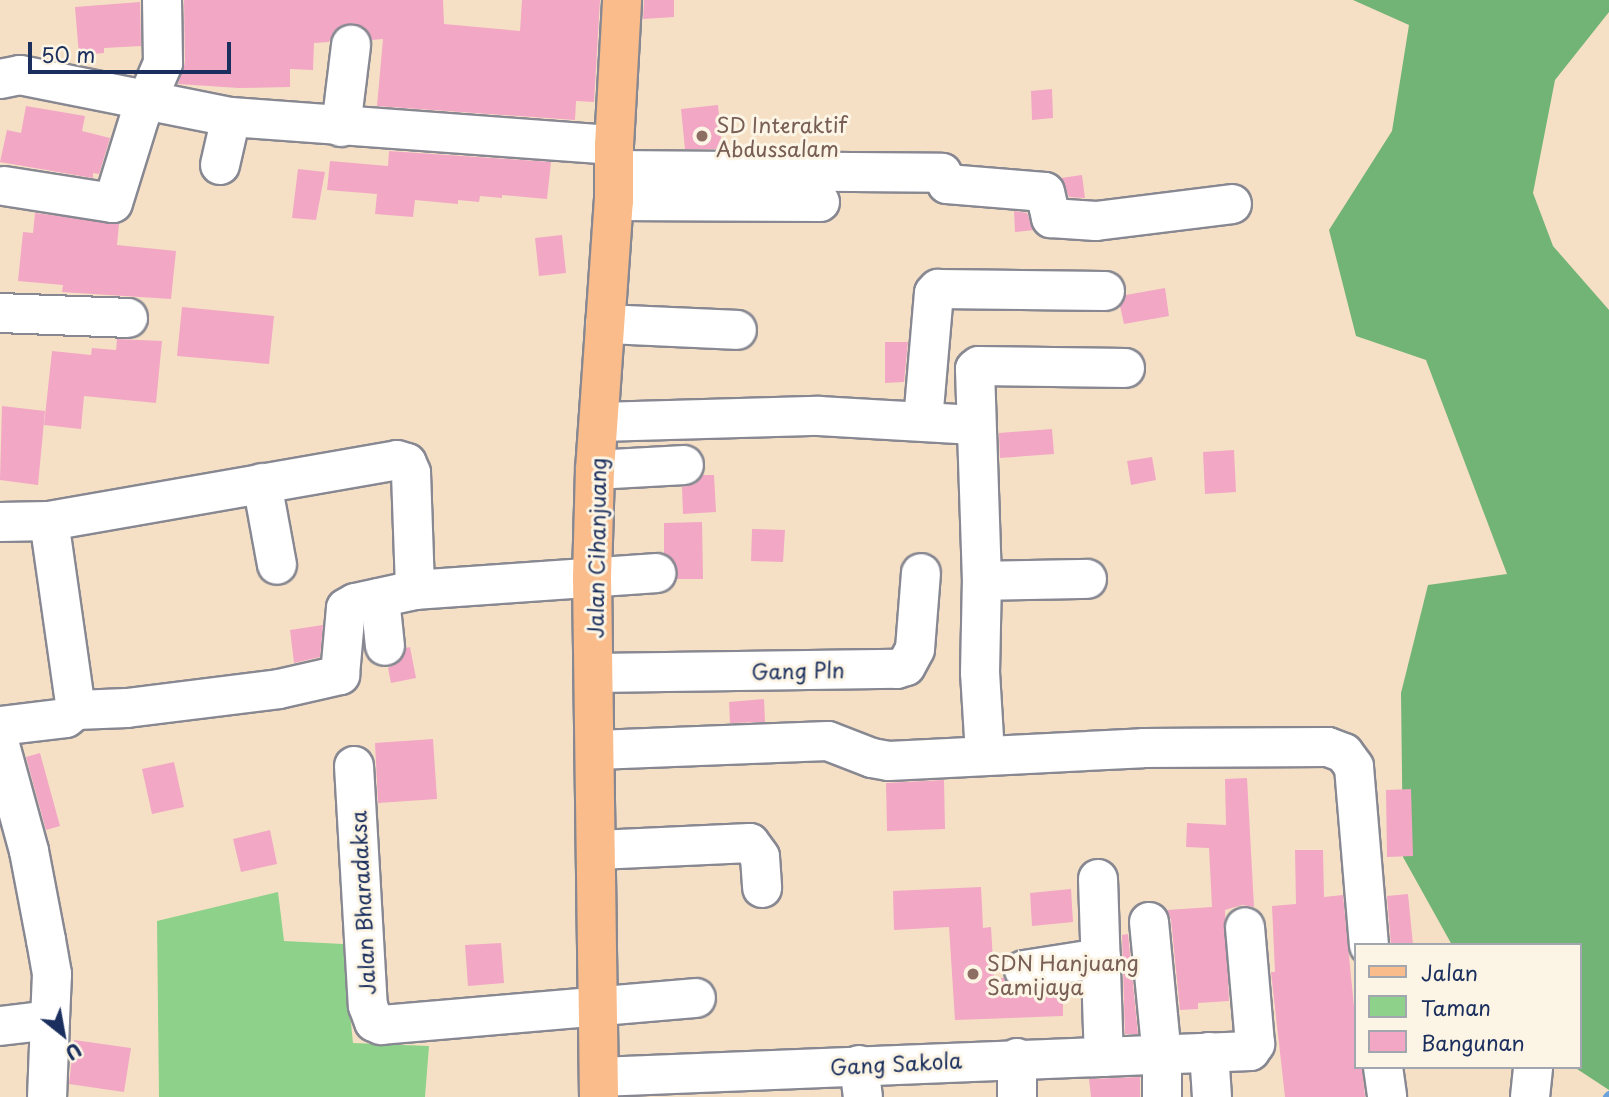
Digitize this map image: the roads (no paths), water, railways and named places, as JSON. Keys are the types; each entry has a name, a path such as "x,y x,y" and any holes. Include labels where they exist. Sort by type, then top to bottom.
{"main road":[{"name":"Jalan Cihanjuang","path":"599,1087 592,577 622,0"}],"street":[{"path":"4,186 113,203 140,116 160,74 165,49 162,0"},
{"path":"341,127 351,45"},
{"path":"0,79 20,75 231,117 341,127 614,172 820,202"},
{"path":"220,165 231,117"},
{"path":"614,172 942,173 947,184 1045,192 1051,218 1096,221 1232,204"},
{"path":"923,421 934,292 937,289 1105,290"},
{"path":"0,313 128,318"},
{"path":"605,324 737,330"},
{"path":"985,754 980,673 982,581 975,369 979,366 1125,368"},
{"path":"599,422 819,416 975,425"},
{"path":"0,522 48,521 397,460 407,463 411,473 398,594 386,646"},
{"path":"596,470 684,465"},
{"path":"262,484 277,565"},
{"path":"48,521 75,710"},
{"path":"0,726 66,718 75,710 127,708 279,689 340,675 344,612 355,603 398,594 656,573"},
{"name":"Gang Pln","path":"595,673 897,669 906,666 915,649 921,573"},
{"path":"982,581 1087,579"},
{"path":"596,750 828,741 872,758 889,761 1143,748 1328,747 1344,753 1354,767 1369,943"},
{"path":"0,745 29,851 52,974 47,1097"},
{"name":"Jalan Bharadaksa","path":"354,766 368,1006 374,1022 380,1026 598,1005"},
{"path":"597,850 750,843 760,857 762,888"},
{"path":"1098,879 1104,1057"},
{"path":"1149,922 1188,1054 1212,1097"},
{"name":"Gang Sakola","path":"599,1087 861,1081 1017,1058 1250,1051 1255,1044 1245,927"},
{"path":"1024,970 1101,958"},
{"path":"598,1005 696,998"},
{"path":"0,1026 50,1020"},
{"path":"1162,1097 1188,1054"},
{"path":"1017,1058 1017,1097"},
{"path":"1383,1069 1387,1097"},
{"path":"1530,1097 1533,1069"}],"place":[{"name":"SD Interaktif Abdussalam","path":"702,136"},
{"name":"SDN Hanjuang Samijaya","path":"973,974"}]}
